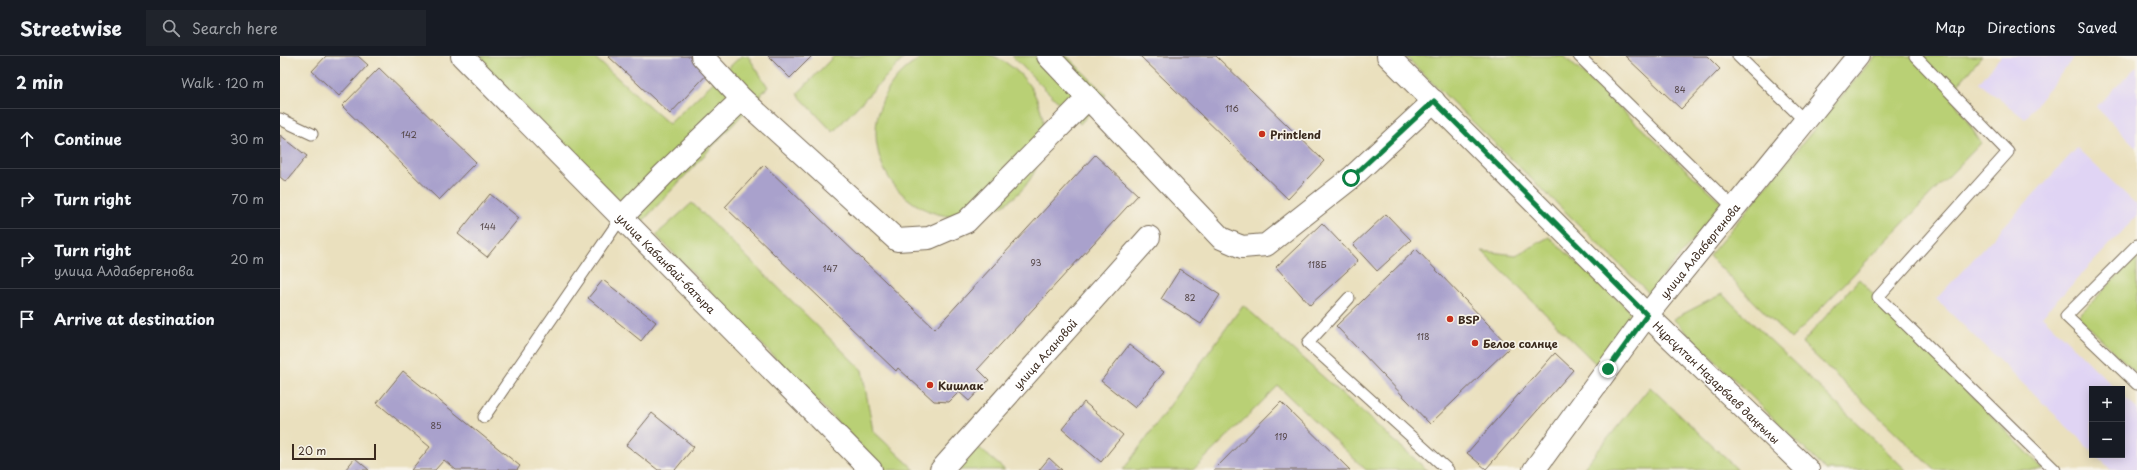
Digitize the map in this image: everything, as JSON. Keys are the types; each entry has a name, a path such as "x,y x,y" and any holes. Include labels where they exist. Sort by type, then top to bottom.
{"street":[{"name":"улица Кабанбай-батыра","path":"462,56 870,470"},
{"path":"702,56 742,99 897,240 929,238 966,222 1088,98"},
{"path":"1048,56 1221,238 1242,247 1266,245 1351,178 1434,101"},
{"name":"Нұрсұлтан Назарбаев даңғылы","path":"1388,56 1647,315 1808,470"},
{"name":"улица Алдабергенова","path":"1534,470 1647,315 1858,56"},
{"path":"621,218 663,174 742,99"},
{"name":"улица Асановой","path":"941,470 1149,237"}],"lane":[{"path":"1579,56 1734,208"},
{"path":"1738,56 1805,121"},
{"path":"1915,56 2008,152 1878,297 2055,470"},
{"path":"280,119 312,134"},
{"path":"484,417 621,218"},
{"path":"2137,245 2066,316 2137,384"},
{"path":"1349,298 1308,343 1448,470"}],"shaded area":[{"path":"2001,56 2075,56 2025,119 1979,83"},
{"path":"2137,66 2137,148 2096,107"},
{"path":"2077,148 2137,205 2137,216 2042,316 2113,386 2089,386 2089,448 1936,299"},
{"path":"2125,398 2137,409 2137,470 2111,470 2099,458 2125,458"}],"green space":[{"path":"960,49 984,53 999,59 1013,68 1025,80 1034,94 1040,109 1044,133 1040,157 1034,172 1025,186 1013,198 999,207 984,213 960,217 936,213 921,207 907,198 895,186 886,172 880,157 876,133 880,109 886,94 895,80 907,68 921,59 936,53"},
{"path":"475,56 593,56 669,124 741,56 748,56 768,87 641,223"},
{"path":"834,56 906,56 833,132 797,94"},
{"path":"1012,56 1067,56 1106,95 1080,124"},
{"path":"1405,56 1564,56 1723,204 1649,293"},
{"path":"1875,56 1982,56 1950,94 1981,143 1791,339 1709,256"},
{"path":"692,203 862,370 873,431 915,470 884,470 656,235"},
{"path":"1549,237 1637,317 1598,366 1482,251 1516,255"},
{"path":"2137,257 2137,374 2078,316"},
{"path":"1859,279 2044,470 1935,470 1802,343"},
{"path":"1722,294 1906,470 1826,470 1673,319"},
{"path":"1243,305 1427,470 1366,470 1278,386 1193,470 1123,470"},
{"path":"1650,387 1738,470 1582,470"},
{"path":"978,447 1005,470 958,470"}],"building":[{"path":"326,56 358,56 368,65 339,96 312,71"},
{"path":"608,56 696,56 711,70 670,114"},
{"path":"768,56 812,56 790,78"},
{"path":"1140,56 1216,56 1324,161 1288,199"},
{"path":"1625,56 1707,56 1720,69 1681,109"},
{"path":"379,68 476,162 439,200 342,106"},
{"path":"280,135 307,156 286,182 280,177"},
{"path":"1095,155 1138,195 978,369 989,380 969,401 959,392 949,402 934,401 898,368 896,371 725,207 764,165 935,329"},
{"path":"490,194 519,218 487,257 458,234"},
{"path":"1386,214 1411,240 1377,271 1353,245"},
{"path":"1322,223 1358,261 1310,305 1276,267"},
{"path":"1416,249 1510,347 1430,424 1336,326"},
{"path":"1180,269 1220,295 1201,324 1161,299"},
{"path":"603,280 656,322 641,341 588,298"},
{"path":"1129,345 1164,372 1135,408 1101,381"},
{"path":"1555,353 1573,370 1486,469 1467,453"},
{"path":"403,371 520,466 517,470 456,470 444,460 435,470 411,470 430,447 377,403"},
{"path":"1084,402 1123,435 1101,462 1062,429"},
{"path":"1281,402 1350,470 1214,470"},
{"path":"652,413 694,447 675,470 658,470 626,445"},
{"path":"355,458 369,470 345,470"},
{"path":"1049,458 1062,470 1039,470"}],"place":[{"name":"Printlend","path":"1262,134"},
{"name":"BSP","path":"1450,319"},
{"name":"Белое солнце","path":"1475,343"},
{"name":"Кишлак","path":"930,385"}],"route":[{"path":"1351,178 1434,101 1647,315 1608,369"}]}
